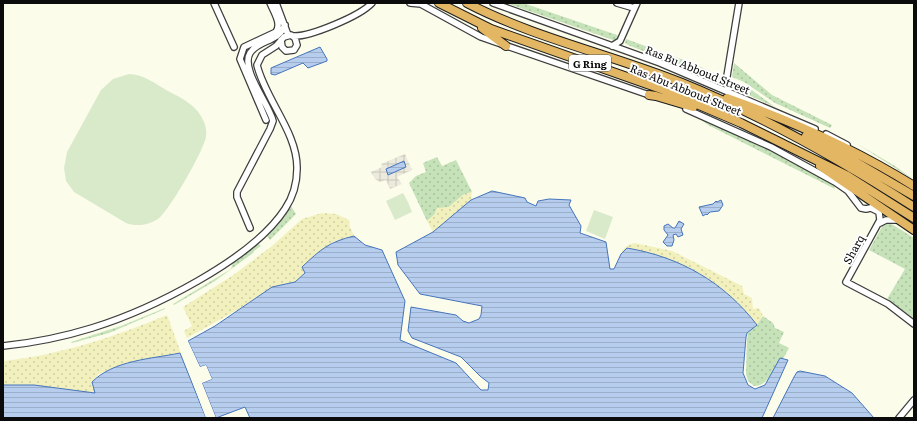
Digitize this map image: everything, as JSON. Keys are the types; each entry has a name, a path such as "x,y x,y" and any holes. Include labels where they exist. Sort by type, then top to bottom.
{"highway":[{"name":"Ras Abu Abboud Street","path":"439,3 470,20 511,37 664,90 741,123 846,175 914,218"},
{"name":"Ras Abu Abboud Street","path":"468,3 526,28 643,68 704,92 827,154 914,207"},
{"path":"470,20 506,46"},
{"path":"704,92 726,94 888,170 914,186"},
{"path":"726,94 835,150 914,196"},
{"path":"649,95 741,123"},
{"path":"811,157 832,175 875,207 914,230"}],"street":[{"path":"214,3 234,46"},
{"path":"266,120 240,60 241,51 246,45 277,30 278,22 270,3"},
{"path":"276,3 285,25 286,36 282,47 284,50"},
{"path":"270,51 292,51 310,34 361,12 372,3"},
{"path":"410,3 420,4 481,37 649,95 717,121 771,147 844,188 861,208 875,207 880,214 878,225"},
{"name":"Ras Bu Abboud Street","path":"493,3 624,50 719,87 726,94"},
{"path":"612,46 620,42 636,5 617,3"},
{"path":"726,94 726,82 739,3"},
{"path":"250,228 237,197 237,192 273,123 248,69 248,58 254,49 276,37 310,34"},
{"path":"286,36 296,40 297,45"},
{"path":"3,346 35,341 92,328 131,314 160,301 196,282 234,257 278,218 292,197 297,167 290,140 258,69 258,61 260,57 270,51 286,36"},
{"path":"620,42 624,50"},
{"path":"719,87 726,82"},
{"path":"878,225 886,220 899,220"},
{"name":"Sharq","path":"878,225 846,282 888,304 914,324"},
{"path":"899,418 914,400"}],"shaded area":[{"path":"506,3 523,3 617,35 618,37 616,40 613,40"},
{"path":"626,39 692,63 725,78 721,82 628,45 625,43"},
{"path":"734,63 772,95 832,125 830,128 775,103 744,82 732,77"},
{"path":"134,74 149,80 189,103 198,111 206,130 205,141 201,150 183,184 169,206 158,219 151,223 142,225 126,223 74,192 66,181 64,168 67,152 101,90 113,79"},
{"path":"732,81 749,88 775,107 733,88"},
{"path":"696,116 755,142 833,184 835,189 708,125"},
{"path":"856,143 895,166 914,180"},
{"path":"405,154 412,170 397,177 402,184 390,189 386,180 380,182 375,179 371,172 382,167 381,164","holes":["404,161 406,167 388,175 386,169"]},
{"path":"437,157 442,166 456,160 472,192 463,195 449,207 436,210 435,214 427,221 409,183 416,176 426,172 423,163"},
{"path":"403,193 412,212 395,220 386,201"},
{"path":"291,206 296,214 270,240 266,235 283,218"},
{"path":"594,210 613,217 605,239 586,231"},
{"path":"890,223 914,238 914,319 887,299 905,269 869,250 883,225"},
{"path":"258,243 261,246 253,253 215,281 174,305 173,304 231,269 233,262"},
{"path":"165,308 109,333 72,343 71,342 121,326"},
{"path":"763,316 773,323 775,328 784,332 779,343 789,348 783,359 780,358 767,380 754,386 748,381 746,374 747,339 748,333"}],"sand":[{"path":"472,192 471,200 433,232 427,221 435,214 437,208 449,207 463,195"},
{"path":"322,213 336,214 349,220 354,236 333,242 295,282 272,287 239,309 187,338 184,331 192,326 183,307 232,276 272,246 302,219"},
{"path":"635,243 672,251 742,286 744,294 752,298 753,309 759,308 763,316 757,325 730,296 700,274 683,265 646,252 627,248 621,254 626,246"},
{"path":"167,315 181,353 141,360 110,369 99,374 92,382 96,393 3,386 3,361 66,350 107,338"}],"water":[{"path":"320,47 327,61 308,68 303,63 275,75 271,74 271,68"},
{"path":"404,161 406,167 388,175 386,169"},
{"path":"492,191 525,198 527,202 536,206 538,201 549,199 571,200 569,205 581,226 580,233 606,242 610,269 614,269 621,254 627,248 646,252 683,265 700,274 730,296 757,325 747,333 746,337 743,373 748,385 755,389 765,385 780,358 788,360 762,418 250,418 245,407 216,418 202,383 212,379 206,365 200,367 188,341 215,326 272,287 295,282 305,273 302,267 320,251 338,241 354,236 365,245 382,250 405,301 400,340 456,363 481,390 488,390 489,383 461,357 412,338 408,331 411,307 456,315 463,321 469,323 479,319 482,306 420,294 398,265 396,252 433,232 471,200"},
{"path":"721,200 723,205 719,211 710,212 703,216 699,207 713,204 716,201"},
{"path":"679,221 684,224 681,229 683,235 678,237 676,234 673,235 674,240 672,246 667,246 663,242 668,235 664,230 664,226 668,224 675,228"},
{"path":"180,353 206,418 3,418 3,385 34,385 95,393 92,382 111,369 145,359"},
{"path":"800,371 825,376 852,393 874,418 773,418 794,377 797,372"}],"pier":[{"path":"187,339 200,367 206,365 212,379 202,383 216,418 214,418 200,383 209,377 205,368 198,368 186,342"},
{"path":"181,351 182,353 208,418 206,418"}]}
